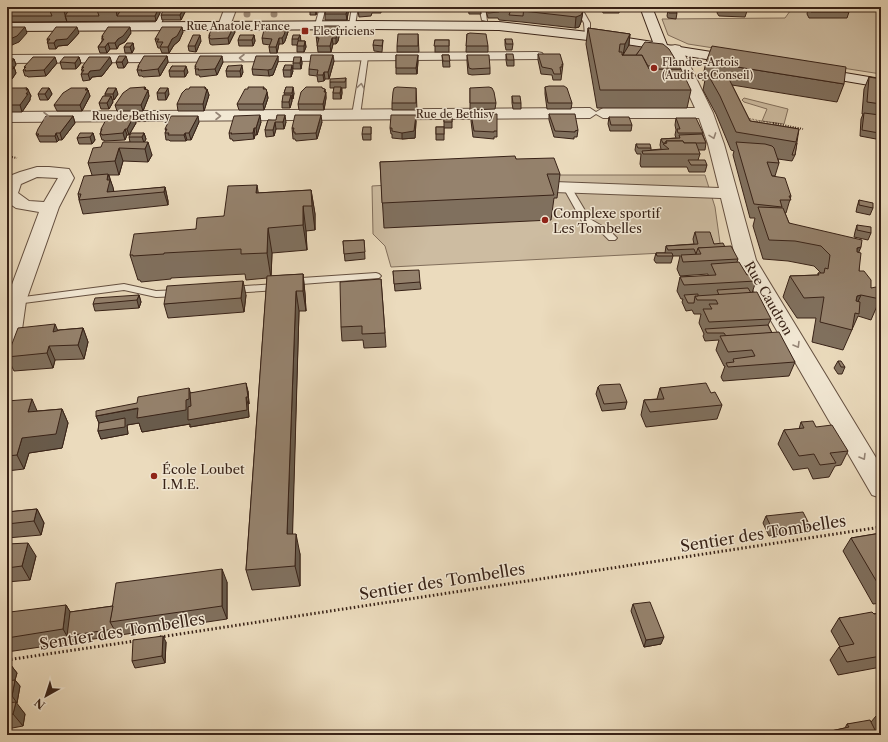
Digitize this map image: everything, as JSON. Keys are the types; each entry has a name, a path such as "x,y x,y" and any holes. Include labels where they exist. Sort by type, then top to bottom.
{"street":[{"path":"224,26 231,7"},
{"name":"Rue Caudron","path":"646,7 652,26 668,48 705,113 716,144 746,260 881,488"},
{"name":"Rue Anatole France","path":"7,27 318,25 499,26 588,36 748,61"},
{"path":"7,59 537,56"},
{"path":"799,70 881,83"},
{"name":"Rue de Bethisy","path":"7,116 705,113"},
{"path":"560,187 728,194"},
{"path":"7,358 16,301 50,207"}],"lane":[{"path":"157,26 165,7"},
{"path":"318,25 323,7"},
{"path":"352,25 355,7"},
{"path":"482,7 484,20"},
{"path":"578,7 587,23 588,36"},
{"path":"356,115 365,57"},
{"path":"560,187 586,221 606,232 612,238"},
{"path":"224,290 278,287 287,282 376,276"},
{"path":"16,301 124,287 156,294 186,292"}],"path":[{"path":"740,117 803,129"},
{"path":"753,123 760,121"},
{"name":"Sentier des Tombelles","path":"155,638 881,527"},
{"name":"Sentier des Tombelles","path":"7,660 140,640"}],"shaded area":[{"path":"793,7 881,7 881,74 688,44 668,35 662,19 785,18"},
{"path":"744,98 788,109 784,124 762,121 767,109 744,102 742,100"},
{"name":"Complexe sportif Les Tombelles","path":"550,175 705,175 715,207 721,250 391,267 385,246 373,234 372,186"}],"building":[{"path":"13,7 53,7 50,11 52,16 7,16 7,10"},
{"path":"53,7 66,7 64,11 50,11"},
{"path":"71,7 99,7 97,10 99,16 65,16"},
{"path":"99,7 118,7 116,10 97,10"},
{"path":"129,7 159,7 155,16 117,16 121,10 127,10"},
{"path":"165,7 184,7 180,15 161,15"},
{"path":"310,7 316,7 315,9 310,9"},
{"path":"326,7 348,7 346,14 325,14"},
{"path":"359,7 371,7 371,10 358,11"},
{"path":"481,7 481,8 469,8"},
{"path":"486,7 497,7 499,12 488,13"},
{"path":"499,7 511,7 510,10 500,9"},
{"path":"512,7 524,7 523,16 509,15"},
{"path":"524,7 581,7 583,11 581,15 576,17 523,11"},
{"path":"718,7 745,8 747,11 720,11"},
{"path":"808,9 846,10 849,12 811,12"},
{"path":"668,10 676,10 677,13 669,13"},
{"path":"213,26 234,26 228,38 211,39 209,38 209,35"},
{"path":"265,26 287,26 282,38 279,38 276,47 269,47 272,39 262,38"},
{"path":"318,26 339,26 336,38 332,38 330,46 317,46 319,38 317,38 316,35"},
{"path":"7,27 25,27 17,36 10,39 7,43"},
{"path":"56,27 77,27 67,39 56,40 54,43 47,43 50,39 47,39"},
{"path":"108,27 130,27 115,43 108,43 105,47 98,47 104,39 102,39 102,36"},
{"path":"162,27 182,27 177,36 172,39 168,47 160,47 163,42 157,42 159,39 155,39"},
{"path":"588,28 630,34 625,44 620,44 619,52 622,52 622,55 642,55 649,69 681,69 691,90 600,90"},
{"path":"398,34 418,34 418,46 397,46"},
{"path":"467,34 486,34 488,46 466,46"},
{"path":"193,35 200,35 195,46 188,46"},
{"path":"240,35 254,35 252,40 238,40"},
{"path":"293,35 300,35 298,39 292,39"},
{"path":"505,39 512,39 513,44 506,44"},
{"path":"374,40 383,40 382,46 373,45"},
{"path":"435,40 449,40 449,46 434,46"},
{"path":"298,41 305,41 304,46 297,46"},
{"path":"645,42 663,44 669,49 681,69 659,69 657,66 648,66 642,55 636,55"},
{"path":"127,43 133,43 130,47 124,47"},
{"path":"629,45 642,47 636,55 623,55"},
{"path":"712,46 846,67 844,84 706,62"},
{"path":"506,54 513,54 514,60 507,60"},
{"path":"538,54 560,54 563,64 562,67 560,67 561,74 554,74 552,69 542,67"},
{"path":"311,55 333,55 328,72 324,72 323,75 317,75 318,70 309,69"},
{"path":"396,55 418,55 416,68 396,68"},
{"path":"442,55 449,55 450,61 443,61"},
{"path":"467,55 489,55 490,68 469,68"},
{"path":"119,56 126,56 122,62 116,62"},
{"path":"144,56 167,56 158,69 137,70"},
{"path":"200,56 222,56 215,69 198,70 199,69 195,69 195,66"},
{"path":"256,56 278,56 272,69 268,70 252,69"},
{"path":"33,57 55,57 44,70 23,70"},
{"path":"64,57 79,57 75,63 60,62"},
{"path":"89,57 110,57 100,70 90,71 88,74 81,74 84,70 81,70 84,67 82,67"},
{"path":"294,57 301,57 300,63 293,63"},
{"path":"7,59 14,59 9,65 7,65"},
{"path":"242,65 240,71 226,71 228,66"},
{"path":"285,65 292,65 291,70 283,70"},
{"path":"172,66 186,66 184,71 169,71"},
{"path":"7,67 14,67 10,72 7,72"},
{"path":"707,73 721,73 727,75 750,121 799,129 796,142 736,132 720,96"},
{"path":"869,77 881,79 881,104 867,102"},
{"path":"346,78 345,82 330,82 330,79"},
{"path":"564,86 567,88 572,103 548,103 545,87"},
{"path":"145,87 144,89 148,90 141,105 115,105 123,93 130,88"},
{"path":"190,87 205,87 205,89 207,89 203,104 177,104 182,93"},
{"path":"248,87 264,87 263,89 266,89 267,92 263,104 237,104 245,89 248,89"},
{"path":"286,87 293,87 292,93 284,93"},
{"path":"306,87 322,87 325,89 324,92 326,92 323,104 298,104 301,92"},
{"path":"334,87 341,87 340,93 333,93"},
{"path":"11,88 27,88 26,90 29,90 26,94 28,94 20,105 7,105 7,91"},
{"path":"42,88 49,88 45,94 38,94"},
{"path":"71,88 87,88 85,90 88,90 80,105 54,105 63,93"},
{"path":"108,88 116,88 113,94 105,94"},
{"path":"160,88 168,88 165,93 157,93"},
{"path":"394,88 416,88 416,103 392,103"},
{"path":"470,88 492,88 494,92 496,103 470,103"},
{"path":"283,95 291,95 289,102 282,102"},
{"path":"103,96 111,96 107,103 99,103"},
{"path":"512,96 520,96 521,103 513,103"},
{"path":"864,113 880,115 879,133 862,130"},
{"path":"452,114 452,122 444,122 444,115"},
{"path":"471,114 497,114 497,131 474,131"},
{"path":"549,114 575,114 578,130 575,132 555,131"},
{"path":"260,115 253,133 229,133 234,116"},
{"path":"277,115 285,115 283,122 275,122 273,130 265,130 268,120 276,120"},
{"path":"295,115 321,115 316,133 295,134 295,132 293,132 294,128 292,128"},
{"path":"391,115 416,115 414,131 402,133 392,131 392,128 390,128"},
{"path":"46,116 73,116 60,133 56,133 55,136 37,136 39,134 36,134 38,129"},
{"path":"108,116 134,116 123,133 102,135 100,134 101,129"},
{"path":"171,116 198,116 189,133 185,133 184,135 168,135 169,133 165,133 167,129 165,129"},
{"path":"609,117 629,117 632,125 611,125"},
{"path":"676,118 696,118 703,133 678,133 677,129 680,129"},
{"path":"363,127 371,127 371,134 362,134"},
{"path":"436,127 444,127 444,134 436,134"},
{"path":"80,133 93,133 90,137 77,138"},
{"path":"131,133 144,133 142,137 129,137"},
{"path":"702,134 706,143 666,141 663,143 661,139 680,138 679,135"},
{"path":"666,141 696,143 700,154 643,154 642,151 669,149 663,144 667,143"},
{"path":"103,142 148,142 145,149 119,148 115,161 88,163 93,148 101,147"},
{"path":"736,142 765,144 774,148 779,163 767,162 772,176 785,178 791,200 780,200 782,207 754,204"},
{"path":"796,143 795,155 792,155"},
{"path":"636,144 650,144 651,148 638,148"},
{"path":"515,156 516,159 554,158 560,174 547,174 554,195 382,203 380,162"},
{"path":"688,160 705,160 707,165 691,165"},
{"path":"108,174 107,180 110,180 107,192 165,187 164,192 79,200 81,194 78,194 84,176"},
{"path":"257,185 256,193 311,190 312,206 303,206 303,225 268,228 267,253 241,254 241,249 130,255 134,234 196,229 197,218 224,216 228,186"},
{"path":"859,200 873,203 873,208 859,205"},
{"path":"758,207 783,208 789,223 862,240 861,247 857,248 857,252 861,253 859,271 864,271 871,280 871,288 876,287 880,292 880,299 861,295 857,296 856,301 860,302 859,314 855,313 852,330 820,322 824,297 804,298 790,276 819,275 818,273 824,273 825,268 828,269 830,255 821,246 795,241 769,240"},
{"path":"857,225 871,227 871,233 857,230"},
{"path":"695,232 710,232 714,244 723,243 725,247 698,248 696,254 694,249 668,250 666,246 698,244"},
{"path":"364,240 365,252 344,254 343,241"},
{"path":"731,246 738,259 683,262 681,255 701,254 698,248"},
{"path":"656,253 672,253 673,256 657,256"},
{"path":"739,262 747,275 752,274 756,281 684,285 680,277 716,275 711,264"},
{"path":"419,270 420,282 394,284 393,271"},
{"path":"303,274 303,291 296,291 287,534 296,534 295,566 246,570 267,276"},
{"path":"381,279 385,333 362,334 362,326 341,327 340,282"},
{"path":"243,281 241,298 164,304 167,286"},
{"path":"748,288 751,293 719,295 717,290"},
{"path":"757,292 771,319 709,322 703,309 712,309 709,304 718,304 716,300 697,300 695,296"},
{"path":"698,294 698,296 695,296 694,303 688,303 684,295"},
{"path":"139,295 137,300 93,304 95,298"},
{"path":"55,324 53,332 83,328 78,345 49,346 47,353 7,357 18,328"},
{"path":"768,325 772,333 726,336 724,333 707,333 705,329"},
{"path":"779,332 795,362 728,367 726,363 734,362 733,359 755,356 752,350 728,352 720,336"},
{"path":"838,361 841,361 845,367 841,367"},
{"path":"246,383 248,397 246,397 247,410 188,420 188,407 191,406 190,393"},
{"path":"706,383 711,393 715,392 722,405 650,412 644,400 664,399 660,388"},
{"path":"620,384 627,402 604,404 598,387 600,385"},
{"path":"189,388 189,399 186,400 186,410 137,418 138,408 96,416 96,411 137,403 138,397"},
{"path":"32,399 28,412 62,409 56,434 22,438 17,455 7,456 7,401"},
{"path":"125,418 125,427 98,431 99,423"},
{"path":"813,421 816,427 832,425 848,451 830,453 836,463 820,465 814,454 799,456 784,430 804,428 801,422"},
{"path":"37,509 34,521 7,524 7,512"},
{"path":"803,512 809,524 772,529 766,516"},
{"path":"881,533 881,589 851,538"},
{"path":"28,543 22,566 7,568 7,544"},
{"path":"222,569 222,606 110,622 116,583"},
{"path":"650,602 664,637 646,640 633,604"},
{"path":"66,605 63,629 7,638 7,624 10,612"},
{"path":"113,606 110,622 114,629 67,636 70,612"},
{"path":"872,612 874,614 881,613 881,656 847,662 839,647 854,644 839,618"},
{"path":"163,636 162,656 132,661 133,640"},
{"path":"15,680 12,696 7,697 7,681"},
{"path":"16,702 13,714 7,715 7,703"},
{"path":"881,715 881,728 876,716"},
{"path":"870,720 877,734 813,735 849,727 847,724"}],"place":[{"name":"Electriciens","path":"305,31"},
{"name":"Flandre-Artois (Audit et Conseil)","path":"654,68"},
{"name":"Complexe sportif Les Tombelles","path":"545,220"},
{"name":"École Loubet I.M.E.","path":"154,476"}]}
